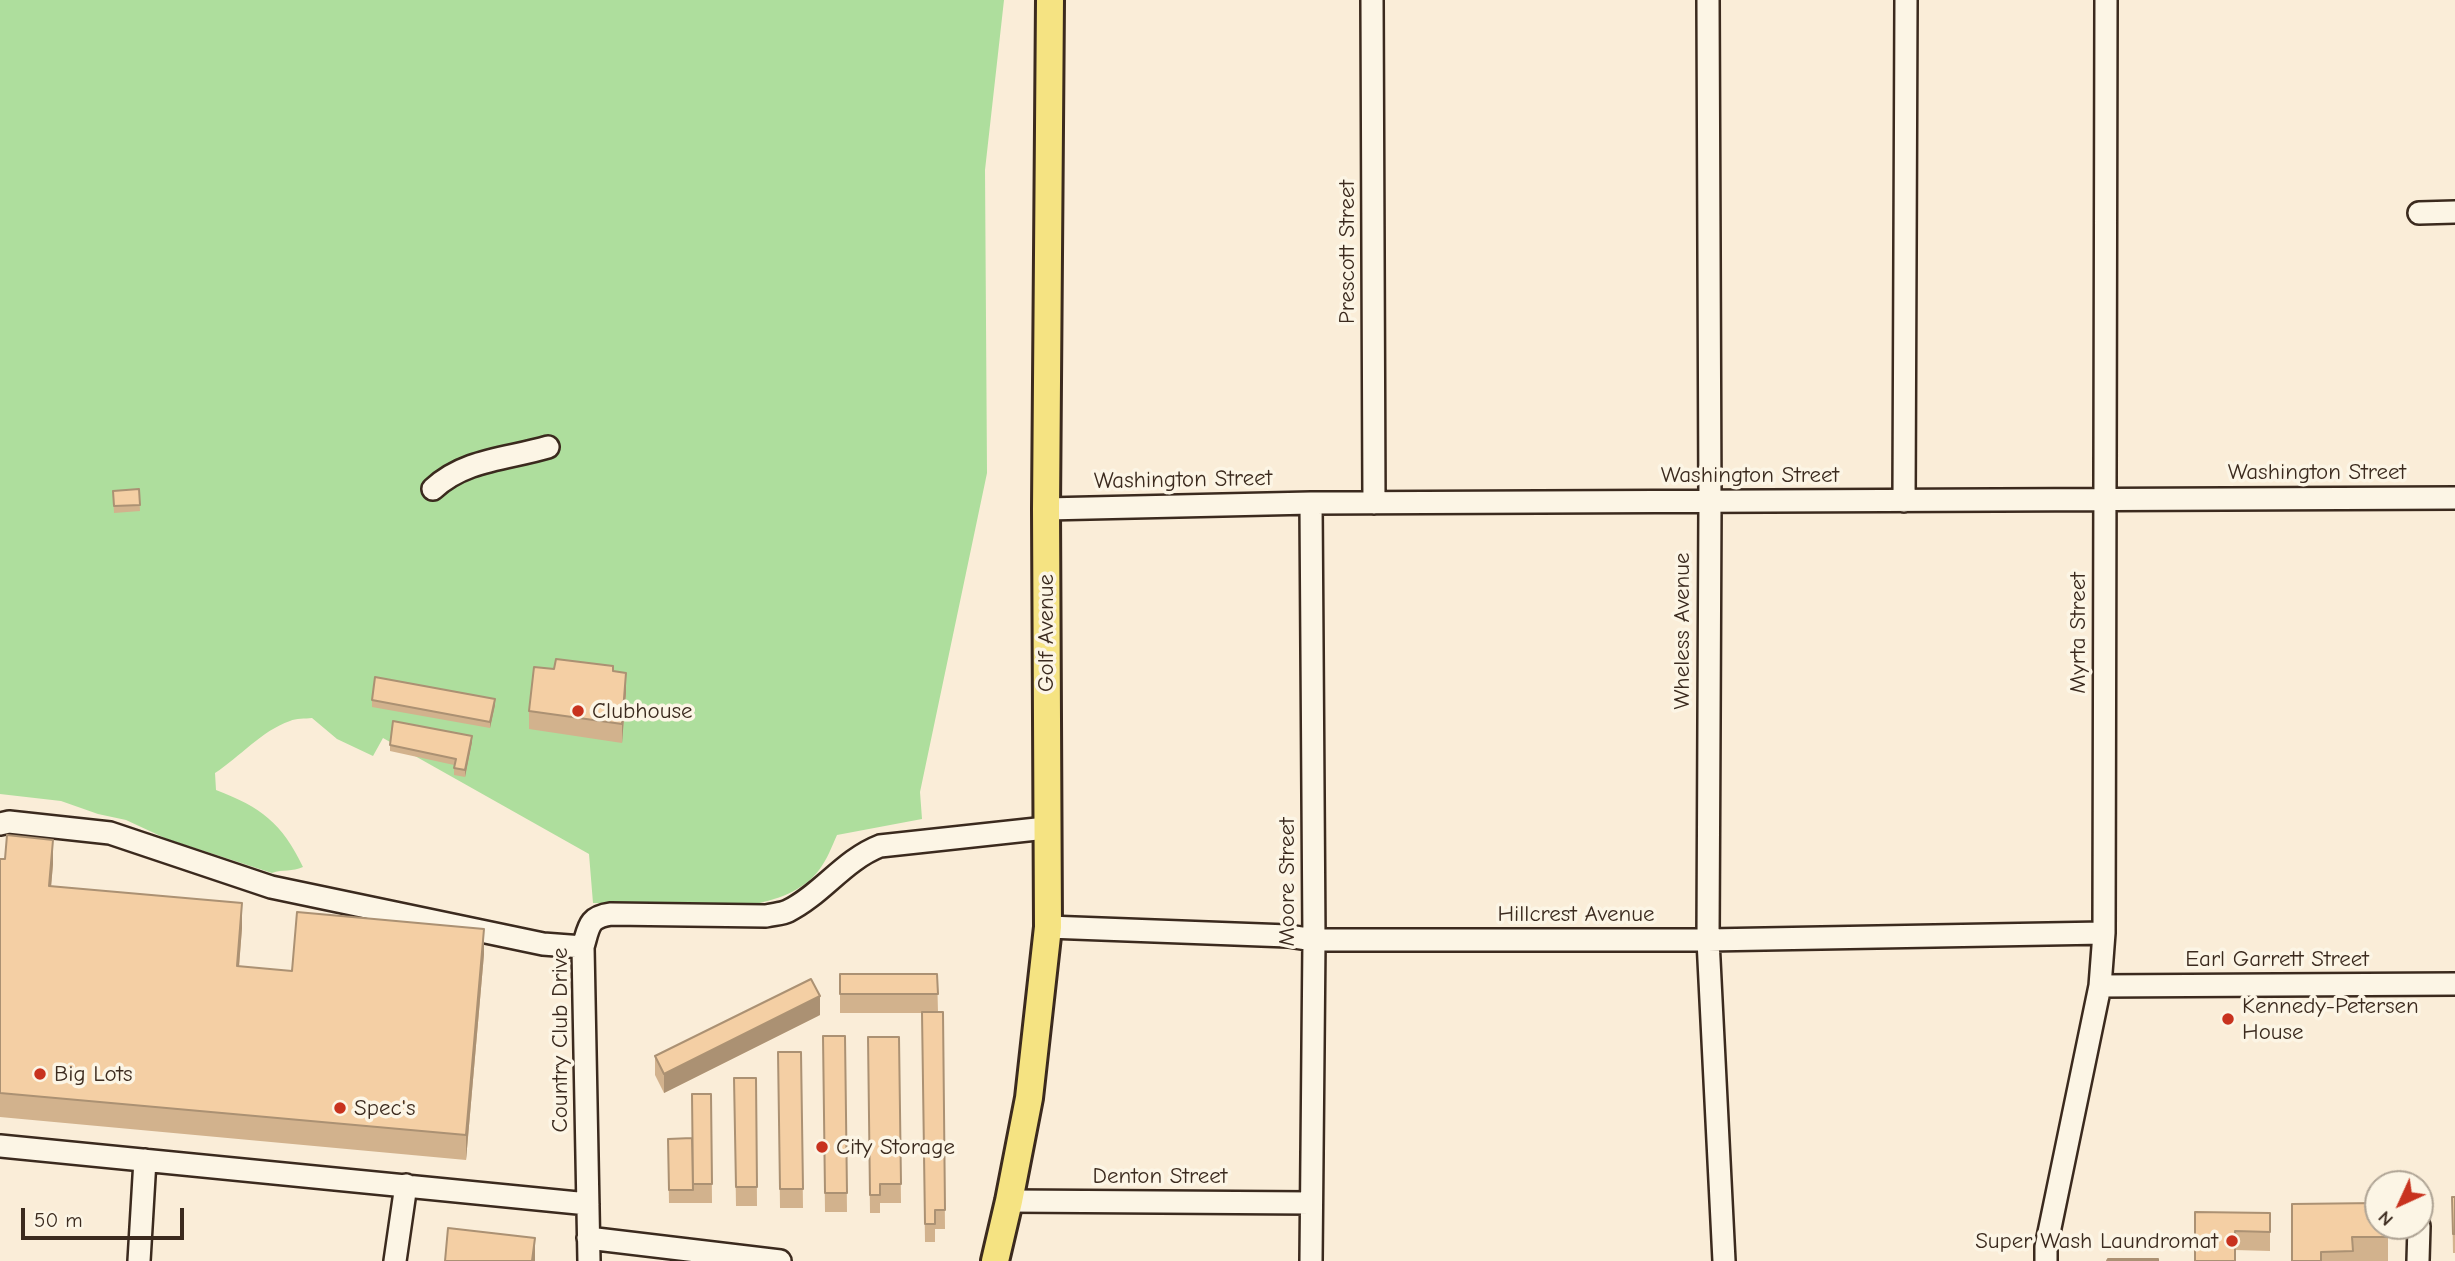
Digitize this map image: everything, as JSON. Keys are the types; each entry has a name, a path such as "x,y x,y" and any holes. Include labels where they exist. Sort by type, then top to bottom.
{"main road":[{"name":"Golf Avenue","path":"995,1261 1030,1098 1048,927 1046,509 1050,0"}],"street":[{"name":"Prescott Street","path":"1372,0 1374,503"},
{"name":"Wheless Avenue","path":"1707,0 1710,502 1708,940 1724,1261"},
{"path":"1905,501 1906,0"},
{"name":"Myrta Street","path":"2046,1261 2046,1247 2100,986 2104,933 2106,0"},
{"path":"2419,213 2455,212"},
{"path":"433,489 444,478 476,464 548,447"},
{"name":"Washington Street","path":"1046,509 1311,503 2455,498"},
{"name":"Moore Street","path":"1311,503 1314,940 1311,1261"},
{"path":"0,824 9,822 110,833 271,887 543,944 583,947"},
{"name":"Country Club Drive","path":"589,1261 583,947 592,921 599,915 766,916 786,912 862,853 880,846 1046,828"},
{"name":"Hillcrest Avenue","path":"1048,927 1288,936 1314,940 1708,940 2104,933"},
{"name":"Earl Garrett Street","path":"2100,986 2455,984"},
{"path":"0,1146 587,1204"},
{"path":"139,1261 145,1160"},
{"path":"396,1261 406,1185"},
{"name":"Denton Street","path":"1009,1201 1311,1203"},
{"path":"588,1238 713,1256 780,1261"},
{"path":"2418,1261 2419,1240"}],"green space":[{"path":"0,0 1004,0 985,170 987,473 920,792 922,819 837,835 824,862 813,877 788,894 768,901 749,905 593,903 589,854 383,738 373,756 337,739 312,718 295,719 279,725 215,773 216,790 258,810 278,828 303,867 295,869 272,873 167,839 126,820 61,801 0,794"}],"building":[{"path":"139,489 140,505 114,506 113,491"},
{"name":"Clubhouse","path":"556,659 613,666 613,671 626,673 622,724 529,711 534,667 554,669"},
{"path":"375,677 495,699 490,722 372,700"},
{"path":"393,721 472,736 465,770 454,768 456,759 390,745"},
{"path":"7,835 53,840 49,886 242,903 237,966 292,971 297,912 484,929 466,1135 0,1093 0,859 5,859"},
{"path":"840,974 937,974 938,994 840,994"},
{"path":"811,979 820,996 664,1074 655,1056"},
{"path":"922,1012 943,1012 945,1210 935,1210 935,1224 925,1224"},
{"path":"823,1036 845,1036 847,1193 825,1193"},
{"path":"868,1037 899,1037 901,1184 880,1184 880,1195 870,1195"},
{"path":"778,1052 801,1052 803,1189 780,1189"},
{"path":"734,1078 756,1078 757,1187 736,1187"},
{"path":"692,1094 711,1094 712,1184 693,1184"},
{"path":"692,1138 693,1190 669,1190 668,1139"},
{"path":"2452,1197 2455,1197 2455,1234 2453,1234"},
{"path":"2364,1203 2364,1237 2352,1237 2353,1251 2321,1252 2321,1261 2292,1261 2292,1204"},
{"path":"2195,1212 2270,1213 2270,1232 2235,1231 2235,1261 2195,1261"},
{"path":"448,1228 535,1238 532,1261 445,1261"},
{"path":"2158,1259 2158,1261 2107,1261"}],"place":[{"name":"Clubhouse","path":"578,711"},
{"name":"Kennedy-Petersen House","path":"2228,1019"},
{"name":"Big Lots","path":"40,1074"},
{"name":"Spec's","path":"340,1108"},
{"name":"City Storage","path":"822,1147"},
{"name":"Super Wash Laundromat","path":"2232,1241"}]}
